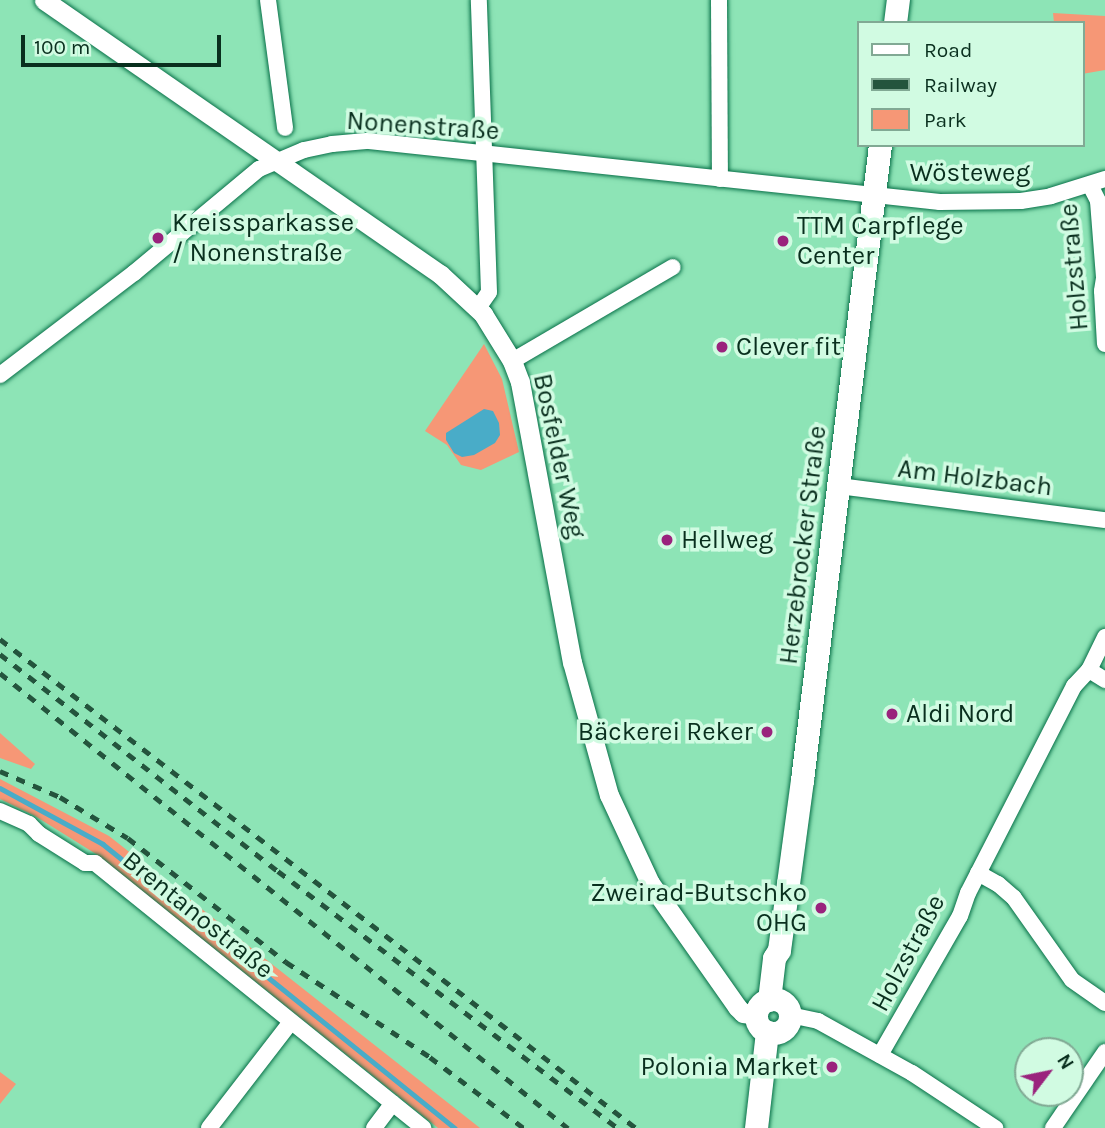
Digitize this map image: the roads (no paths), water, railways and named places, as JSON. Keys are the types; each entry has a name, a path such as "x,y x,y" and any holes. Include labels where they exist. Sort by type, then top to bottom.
{"main road":[{"path":"895,21 898,0"},
{"name":"Herzebrocker Straße","path":"756,1128 783,960 779,950 880,147"},
{"name":"Herzebrocker Straße","path":"767,1128 773,1016"}],"street":[{"path":"268,0 285,128"},
{"path":"478,308 489,292 479,0"},
{"path":"719,0 720,179"},
{"name":"Bosfelder Weg","path":"46,1 440,274 478,308 512,361 529,422 572,662 609,794 650,883 737,1007 743,1013 773,1016"},
{"name":"Nonenstraße","path":"0,375 134,273 259,169 313,148 369,141 874,195"},
{"name":"Wösteweg","path":"874,195 940,202 987,202 1051,196 1098,182"},
{"name":"Holzstraße","path":"1098,182 1105,344"},
{"path":"512,361 673,267"},
{"name":"Am Holzbach","path":"839,485 1105,520"},
{"name":"Holzstraße","path":"880,1055 960,916 978,873 1074,686 1089,670 1105,637"},
{"path":"1089,670 1105,680"},
{"name":"Brentanostraße","path":"0,811 29,824 39,834 85,863 95,863 423,1128"},
{"path":"978,873 998,884 1014,898 1072,980 1105,1003"},
{"path":"773,1016 818,1021 934,1086 995,1128"},
{"path":"209,1128 291,1022"},
{"path":"1053,1128 1105,1052"},
{"path":"374,1128 393,1103"}],"water":[{"path":"484,409 493,411 499,423 500,435 495,443 474,455 462,457 454,453 446,440 446,433"}],"waterway":[{"path":"0,788 103,844 455,1128"}],"railway":[{"path":"0,639 636,1128"},
{"path":"0,654 278,871 618,1128"},
{"path":"0,673 568,1128"},
{"path":"0,771 60,797 128,838 286,962 430,1057 524,1128"}],"place":[{"name":"Kreissparkasse / Nonenstraße","path":"158,238"},
{"name":"TTM Carpflege Center","path":"783,241"},
{"name":"Clever fit","path":"722,347"},
{"name":"Hellweg","path":"667,540"},
{"name":"Aldi Nord","path":"892,714"},
{"name":"Bäckerei Reker","path":"767,732"},
{"name":"Zweirad-Butschko OHG","path":"821,908"},
{"name":"Polonia Market","path":"832,1067"}]}
